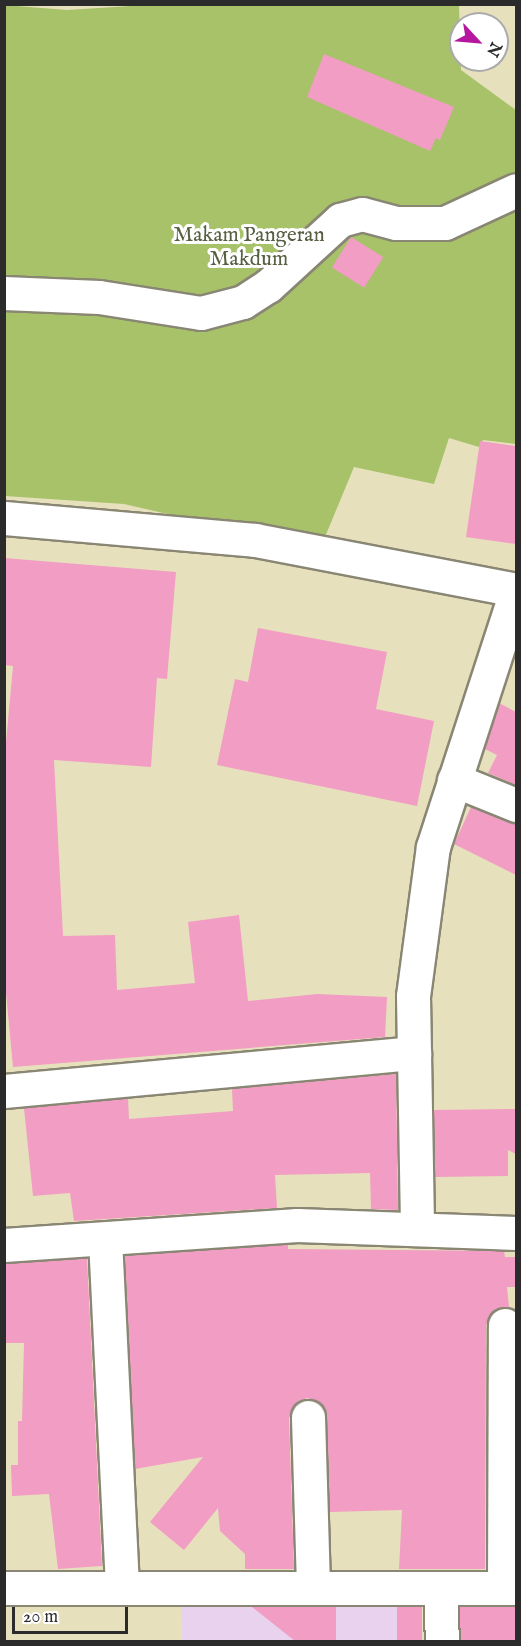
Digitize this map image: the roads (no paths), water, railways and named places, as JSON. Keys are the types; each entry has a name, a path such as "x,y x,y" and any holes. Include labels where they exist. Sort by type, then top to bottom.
{"street":[{"path":"4,293 89,296 201,313 243,302 268,286 340,220 362,214 396,223 445,223 516,190"},
{"path":"4,518 255,540 516,591 454,780 430,868 413,996 417,1229"},
{"path":"454,780 516,805"},
{"path":"4,1091 414,1053"},
{"path":"4,1245 297,1225 516,1233"},
{"path":"105,1239 122,1585"},
{"path":"4,1588 313,1584 510,1588 505,1324"},
{"path":"308,1418 313,1584"},
{"path":"440,1588 442,1641"}],"park label":[{"name":"Makam Pangeran Makdum","path":"249,248"}]}
